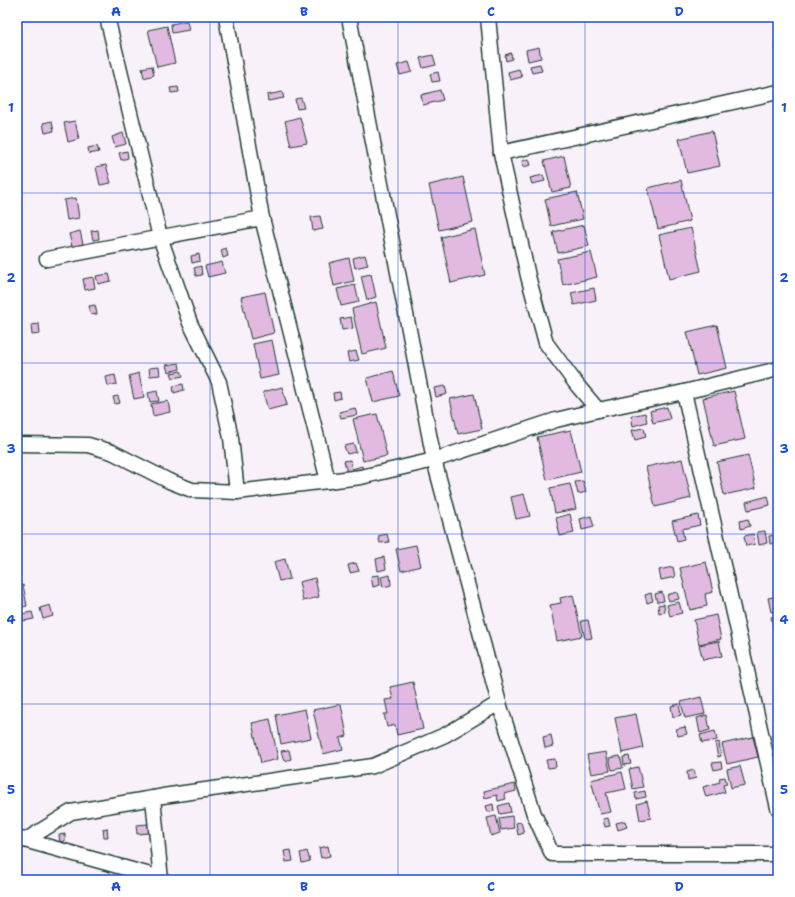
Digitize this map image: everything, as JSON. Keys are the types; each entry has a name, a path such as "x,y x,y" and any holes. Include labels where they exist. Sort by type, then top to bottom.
{"street":[{"path":"107,17 160,237 190,323 218,382 231,438 237,492"},
{"path":"226,17 262,218 328,481"},
{"path":"349,17 434,460 499,703 534,814 552,854 778,854"},
{"path":"488,17 500,153 528,276 546,343 577,385 598,410"},
{"path":"500,153 778,92"},
{"path":"47,258 262,218"},
{"path":"17,444 88,445 112,452 169,481 192,490 237,492 361,477 434,460 556,420 684,392 778,369"},
{"path":"684,392 778,808"},
{"path":"21,839 71,812 163,796 373,766 445,735 499,703"},
{"path":"21,839 161,879 153,798"}],"building":[{"path":"187,21 189,30 172,33 171,24"},
{"path":"167,26 175,63 157,67 148,30"},
{"path":"778,42 778,51 776,51 775,43"},
{"path":"539,47 541,58 528,61 526,50"},
{"path":"511,53 512,59 506,61 505,55"},
{"path":"433,55 436,65 423,68 420,58"},
{"path":"409,62 412,72 400,75 397,65"},
{"path":"540,64 542,71 532,73 530,66"},
{"path":"152,66 154,75 144,78 142,68"},
{"path":"519,69 522,77 510,80 508,72"},
{"path":"438,72 440,81 432,82 430,74"},
{"path":"178,87 179,92 171,93 170,88"},
{"path":"440,90 443,100 423,105 421,95"},
{"path":"282,92 284,98 268,101 267,95"},
{"path":"301,98 304,108 297,109 295,99"},
{"path":"300,117 307,143 291,146 285,121"},
{"path":"52,121 54,131 45,133 43,123"},
{"path":"75,121 79,139 68,142 64,123"},
{"path":"712,131 720,166 687,173 679,139"},
{"path":"123,133 126,144 115,147 112,137"},
{"path":"97,146 99,152 89,154 88,148"},
{"path":"127,151 128,158 121,160 119,153"},
{"path":"564,156 571,188 552,192 544,161"},
{"path":"529,159 531,165 523,167 522,161"},
{"path":"106,165 111,183 100,185 96,167"},
{"path":"543,175 545,181 532,184 530,178"},
{"path":"463,177 473,222 439,230 429,185"},
{"path":"681,180 690,221 658,229 648,188"},
{"path":"577,192 583,219 551,226 545,199"},
{"path":"76,198 79,218 67,220 64,200"},
{"path":"320,216 323,229 313,231 311,217"},
{"path":"584,225 589,246 558,253 553,232"},
{"path":"691,228 701,271 669,279 659,235"},
{"path":"475,229 485,275 451,283 441,237"},
{"path":"98,230 99,239 93,240 91,231"},
{"path":"80,231 83,244 72,247 69,234"},
{"path":"226,248 228,256 223,258 221,250"},
{"path":"591,252 597,277 563,285 557,259"},
{"path":"199,254 200,261 192,263 191,256"},
{"path":"365,255 368,265 355,268 353,258"},
{"path":"349,258 354,281 334,286 329,263"},
{"path":"222,262 225,273 208,277 205,266"},
{"path":"201,266 202,275 196,276 194,268"},
{"path":"109,274 111,281 98,284 96,276"},
{"path":"371,274 376,297 367,300 361,276"},
{"path":"93,277 95,288 85,290 83,279"},
{"path":"355,285 359,302 341,306 337,289"},
{"path":"594,288 596,300 574,305 571,293"},
{"path":"265,292 274,333 251,339 241,297"},
{"path":"376,302 386,348 362,354 352,309"},
{"path":"95,305 97,314 91,315 89,306"},
{"path":"351,317 353,328 342,330 340,319"},
{"path":"39,324 40,334 32,335 31,325"},
{"path":"717,325 727,368 697,375 687,332"},
{"path":"272,340 279,375 260,379 253,344"},
{"path":"356,351 359,360 349,362 347,353"},
{"path":"179,363 180,369 168,372 166,365"},
{"path":"159,367 160,375 150,376 149,368"},
{"path":"181,371 183,376 173,378 171,373"},
{"path":"393,371 399,396 373,402 367,378"},
{"path":"139,373 144,397 134,399 129,376"},
{"path":"115,375 117,384 108,386 106,377"},
{"path":"183,384 184,390 174,393 173,386"},
{"path":"445,386 447,394 436,397 434,388"},
{"path":"282,387 287,405 268,410 263,392"},
{"path":"157,391 159,401 150,402 148,393"},
{"path":"734,391 745,439 714,446 703,398"},
{"path":"340,392 341,398 334,400 333,393"},
{"path":"474,394 482,429 458,434 450,399"},
{"path":"17,396 21,396 23,407 17,408"},
{"path":"118,396 120,403 115,404 113,397"},
{"path":"168,401 170,412 153,416 151,404"},
{"path":"667,407 670,419 653,423 650,411"},
{"path":"355,408 357,415 341,418 339,412"},
{"path":"645,413 647,422 633,426 631,416"},
{"path":"377,414 387,456 363,461 353,419"},
{"path":"644,428 646,437 635,440 632,430"},
{"path":"571,430 581,472 547,480 537,437"},
{"path":"354,444 356,452 347,454 344,446"},
{"path":"748,455 756,488 724,495 717,462"},
{"path":"682,459 691,498 655,507 646,467"},
{"path":"350,460 352,469 362,466 364,472 348,477 344,461"},
{"path":"583,481 586,492 578,494 575,482"},
{"path":"570,484 576,509 555,513 550,488"},
{"path":"524,494 530,516 516,519 511,497"},
{"path":"768,496 770,505 748,510 746,502"},
{"path":"570,514 574,533 560,536 556,518"},
{"path":"698,515 700,525 682,529 684,539 677,541 672,521"},
{"path":"591,516 594,527 582,530 580,519"},
{"path":"748,519 750,526 741,529 740,521"},
{"path":"765,531 767,543 759,545 757,532"},
{"path":"387,534 389,542 380,543 378,536"},
{"path":"753,534 755,544 746,546 744,536"},
{"path":"776,535 777,543 770,544 769,536"},
{"path":"416,545 421,566 401,571 396,549"},
{"path":"384,557 386,569 378,571 376,559"},
{"path":"285,559 290,579 279,581 274,562"},
{"path":"706,562 713,592 705,594 707,606 690,610 680,568"},
{"path":"356,563 359,571 350,573 348,565"},
{"path":"673,567 675,577 661,580 659,570"},
{"path":"379,575 380,585 373,587 371,576"},
{"path":"390,575 391,585 383,587 381,577"},
{"path":"315,578 319,597 303,601 299,582"},
{"path":"23,585 27,606 17,608 17,586"},
{"path":"662,592 664,601 657,602 655,594"},
{"path":"677,592 679,599 669,601 667,595"},
{"path":"651,593 653,601 647,603 645,595"},
{"path":"573,595 582,636 557,641 550,605 561,603 560,598"},
{"path":"778,596 778,610 771,612 768,598"},
{"path":"679,602 682,613 670,616 667,605"},
{"path":"664,604 665,612 659,613 658,605"},
{"path":"50,605 53,616 43,619 40,608"},
{"path":"32,612 34,619 23,621 22,614"},
{"path":"716,615 721,639 699,644 694,620"},
{"path":"778,615 778,642 777,642 771,617"},
{"path":"588,620 592,638 585,639 581,621"},
{"path":"719,641 722,656 703,660 699,645"},
{"path":"413,682 423,729 397,735 395,725 387,727 384,714 388,714 385,700 393,699 390,687"},
{"path":"701,697 705,714 685,718 681,702"},
{"path":"341,704 347,736 340,738 343,749 323,754 313,710"},
{"path":"679,704 681,715 673,717 671,706"},
{"path":"305,709 311,738 281,744 276,715"},
{"path":"636,714 643,748 622,753 615,718"},
{"path":"707,715 710,730 700,733 697,718"},
{"path":"270,719 278,759 261,763 252,723"},
{"path":"685,727 687,734 678,736 676,729"},
{"path":"715,731 717,740 702,743 700,735"},
{"path":"551,735 553,746 545,748 543,737"},
{"path":"753,737 758,757 727,764 722,744"},
{"path":"719,742 721,756 718,757 715,743"},
{"path":"289,750 291,759 284,761 281,751"},
{"path":"606,752 610,771 591,774 587,755"},
{"path":"620,756 623,768 612,770 609,758"},
{"path":"629,756 631,764 624,765 623,757"},
{"path":"555,759 556,767 548,768 546,760"},
{"path":"721,762 722,768 714,770 712,763"},
{"path":"740,766 745,785 731,788 727,769"},
{"path":"638,767 643,787 633,789 629,769"},
{"path":"694,770 696,778 688,780 687,772"},
{"path":"622,772 626,789 606,793 611,812 600,814 591,780"},
{"path":"725,777 727,784 723,785 725,792 706,797 703,787 720,782 719,778"},
{"path":"515,784 516,791 504,794 506,799 498,801 497,795 485,798 484,791"},
{"path":"645,791 646,797 636,799 635,793"},
{"path":"647,801 651,818 640,820 637,804"},
{"path":"509,803 511,812 500,814 498,806"},
{"path":"493,804 494,811 488,812 486,806"},
{"path":"496,816 500,833 491,836 487,818"},
{"path":"512,816 514,828 501,830 499,818"},
{"path":"608,818 610,826 605,827 603,819"},
{"path":"625,821 627,827 618,830 616,823"},
{"path":"521,822 524,833 518,835 516,823"},
{"path":"148,824 149,833 137,834 136,825"},
{"path":"107,828 108,837 104,837 103,829"},
{"path":"65,834 65,841 60,842 59,835"},
{"path":"328,846 330,856 321,858 319,848"},
{"path":"291,850 293,861 286,862 284,851"},
{"path":"307,851 310,861 302,863 300,853"}]}
